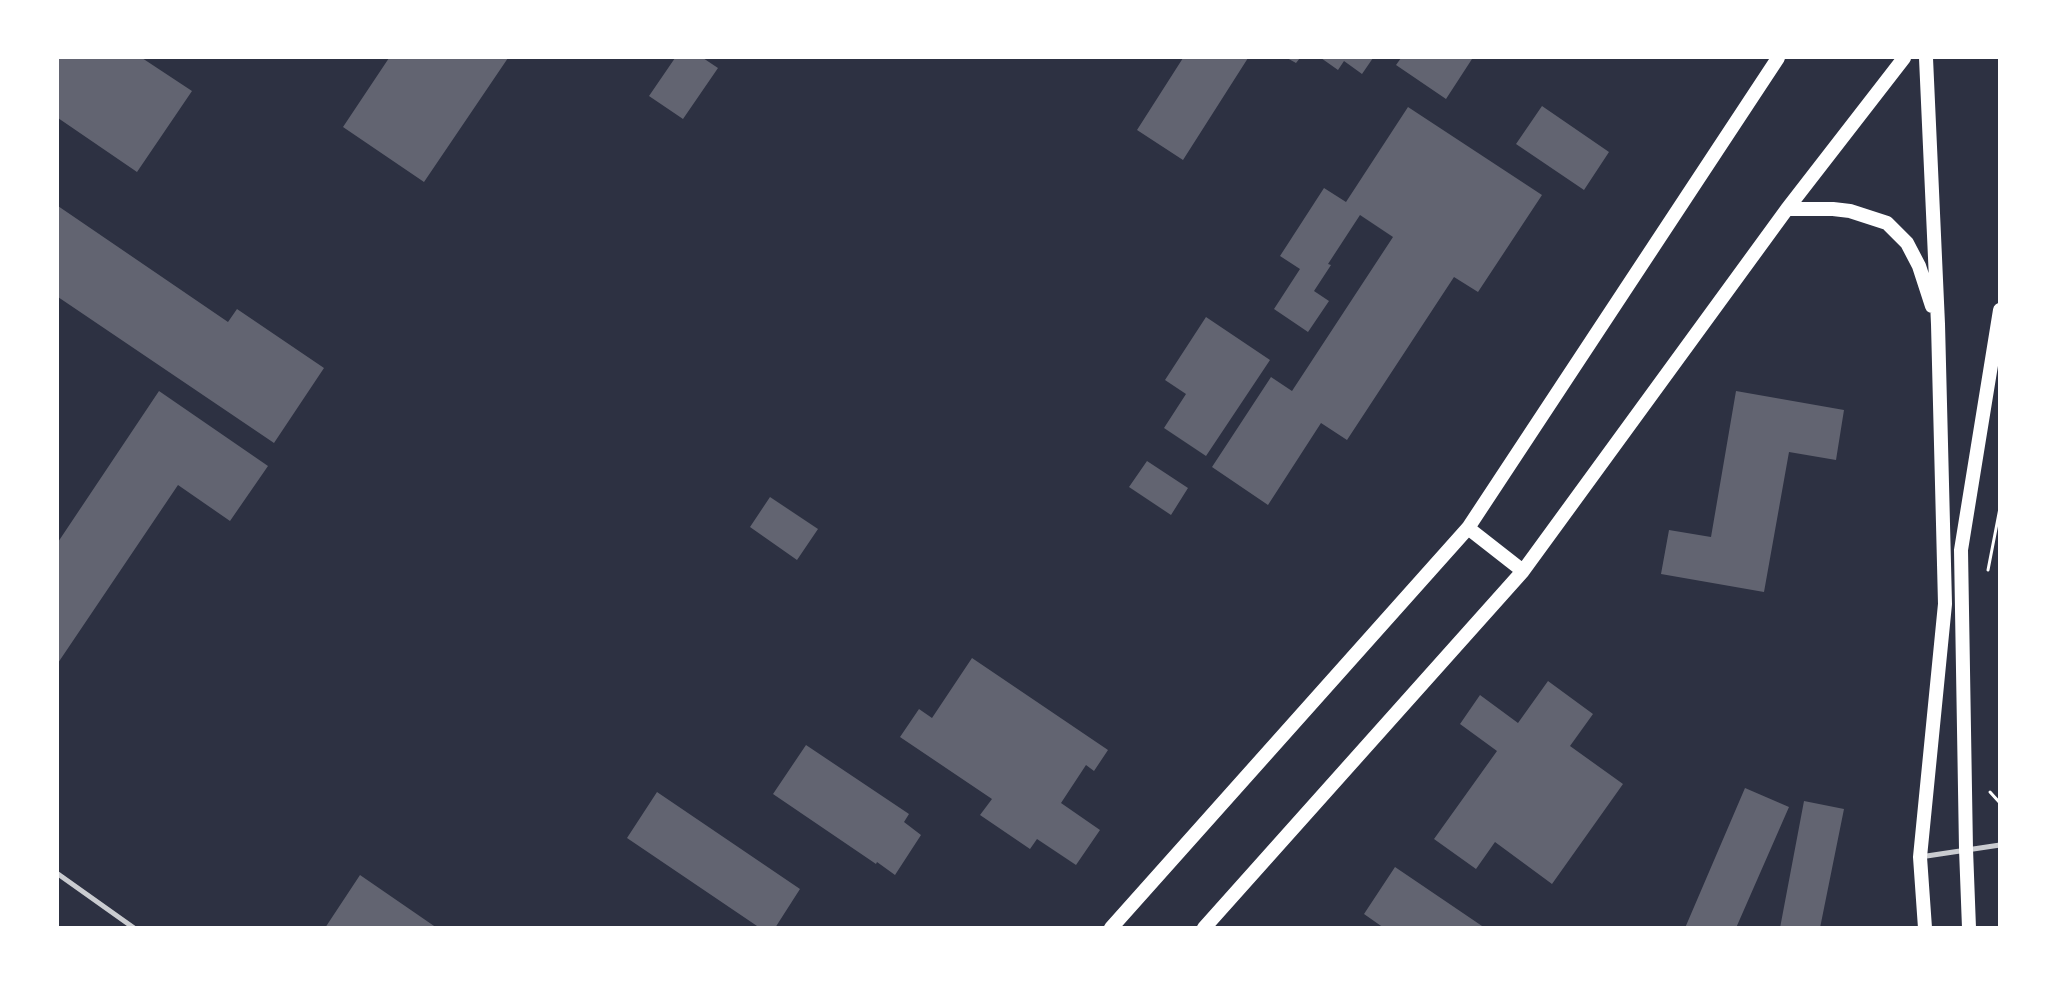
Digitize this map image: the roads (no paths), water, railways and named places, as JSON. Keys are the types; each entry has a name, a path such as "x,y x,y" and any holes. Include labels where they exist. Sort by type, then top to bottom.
{"highway":[{"path":"1111,928 1468,528 1778,58"},
{"path":"1204,928 1523,571 1787,209 1904,58"},
{"path":"1925,928 1920,857 1945,604 1938,324 1926,58"},
{"path":"1787,209 1850,210 1887,223 1907,243 1919,266 1938,324"},
{"path":"1969,928 1961,550 2000,310"},
{"path":"1468,528 1523,571"}],"street":[{"path":"1920,857 2000,845"},
{"path":"58,874 134,928"}]}
